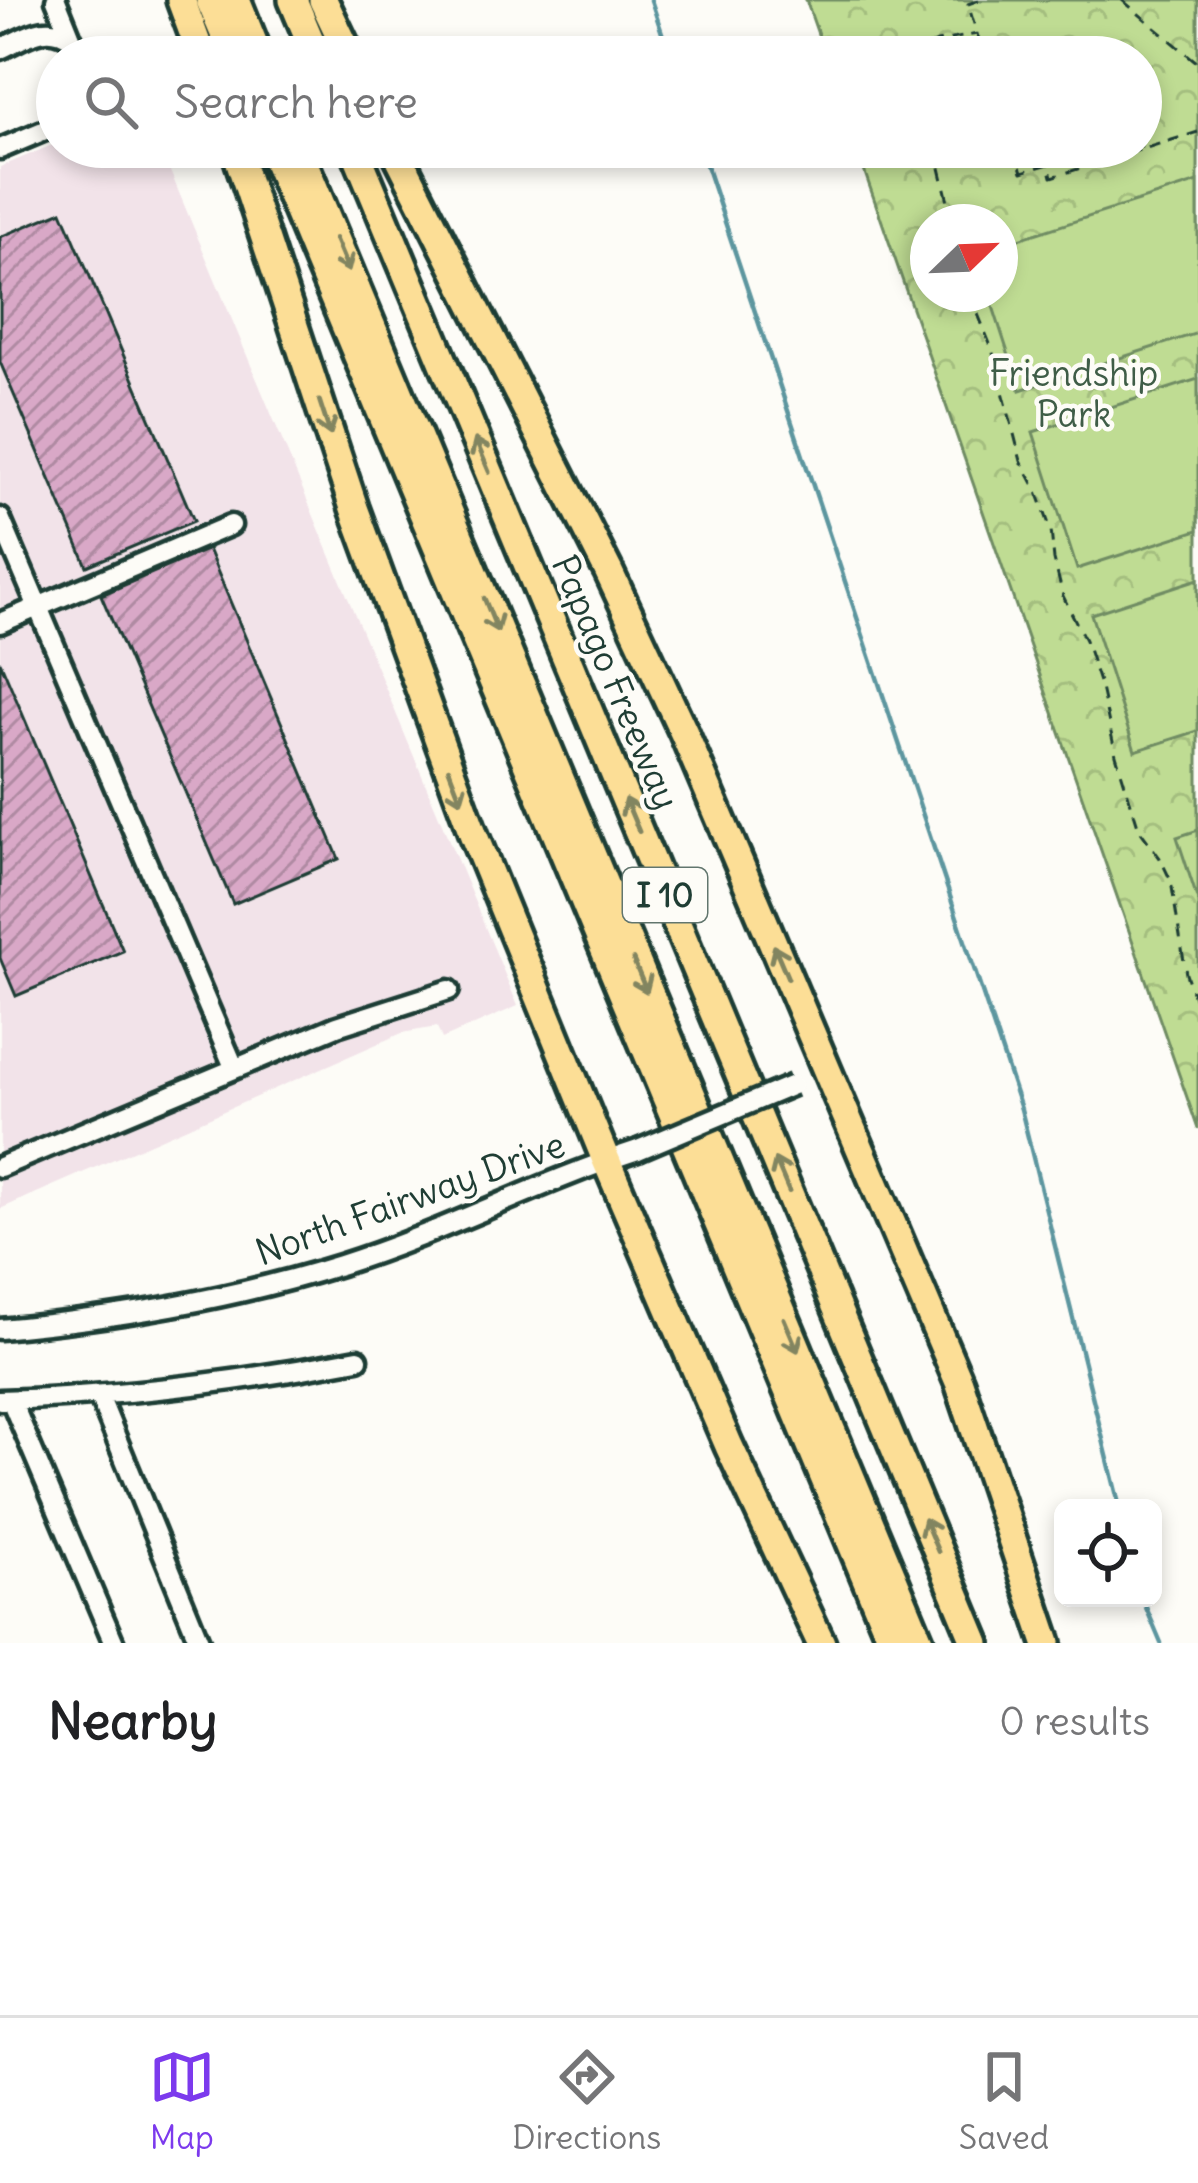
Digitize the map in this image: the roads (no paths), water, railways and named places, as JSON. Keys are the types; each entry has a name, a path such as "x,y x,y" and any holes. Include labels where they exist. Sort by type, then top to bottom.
{"highway":[{"path":"181,0 194,36"},
{"path":"210,0 225,36"},
{"path":"236,0 251,36"},
{"path":"293,0 308,36"},
{"path":"323,0 340,36"},
{"path":"242,168 354,508 474,836 606,1160 729,1446 821,1643"},
{"name":"I 10","path":"280,168 893,1643"},
{"path":"306,168 920,1643"},
{"name":"Papago Freeway","path":"363,168 976,1643"},
{"path":"405,168 618,590 684,733 959,1382 1047,1643"}],"street":[{"path":"56,0 71,36"},
{"path":"0,49 49,28 66,36"},
{"path":"0,149 36,134"},
{"path":"0,518 234,1067"},
{"path":"0,623 231,525"},
{"path":"0,1167 338,1026 449,990"},
{"name":"North Fairway Drive","path":"0,1329 168,1309 343,1264 638,1150 827,1070"},
{"path":"114,1643 5,1400 99,1396 255,1378 358,1359"},
{"path":"99,1396 200,1643"}],"waterway":[{"path":"651,0 663,36"},
{"path":"707,168 1021,1109 1118,1499"},
{"path":"1146,1607 1161,1643"}],"park label":[{"name":"Friendship Park","path":"1074,394"}]}
